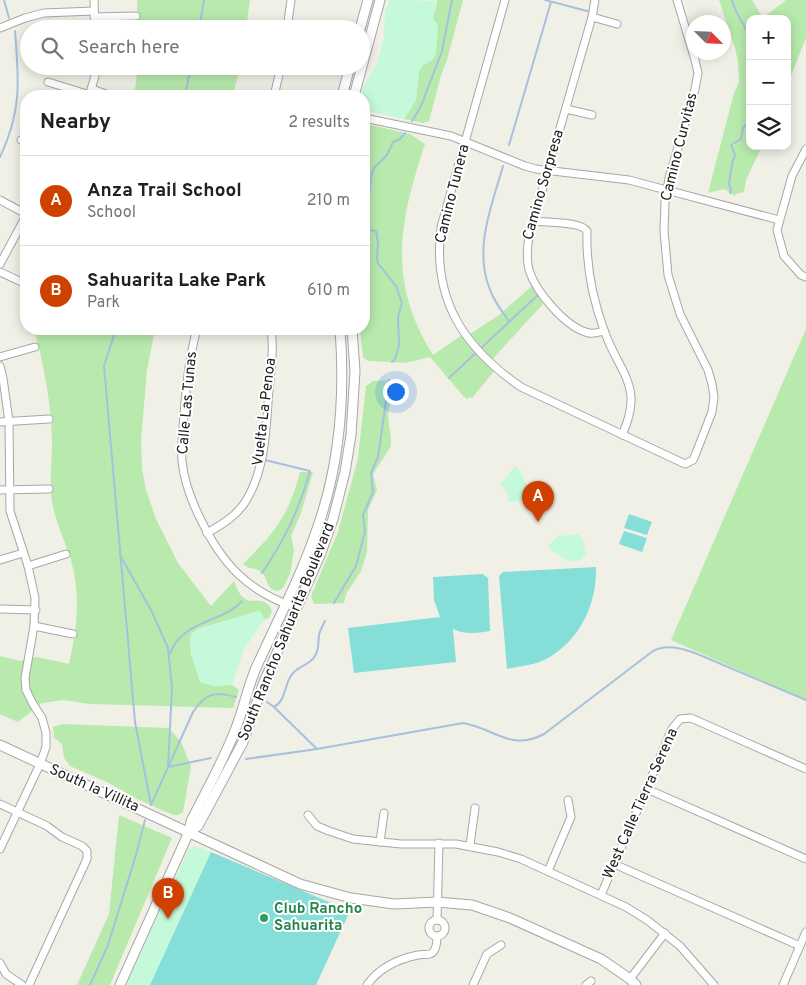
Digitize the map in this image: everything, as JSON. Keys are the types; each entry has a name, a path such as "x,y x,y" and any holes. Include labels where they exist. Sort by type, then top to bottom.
{"street":[{"path":"94,0 94,20"},
{"path":"288,20 291,0"},
{"path":"362,20 368,0"},
{"path":"370,37 380,0"},
{"name":"Camino Tunera","path":"505,0 446,208 439,245 443,288 454,317 479,352 516,384 537,396 676,461 685,464 689,462"},
{"name":"Camino Sorpresa","path":"595,0 592,17 533,221 527,251 528,264 533,279 554,308 570,324 587,333 604,330"},
{"name":"Camino Curvitas","path":"677,0 698,73 674,158 664,202 664,231 668,275 680,314 708,370 714,397 709,420 696,453 689,462"},
{"path":"0,28 44,13 136,16"},
{"path":"592,17 617,24"},
{"path":"91,90 93,75"},
{"path":"275,90 279,75"},
{"path":"344,90 348,75"},
{"path":"356,90 360,75"},
{"path":"48,82 76,90"},
{"path":"566,109 592,115"},
{"path":"370,119 435,132 525,166 548,171 629,180 779,220"},
{"path":"806,149 803,161 792,176 776,230 784,256 801,275 806,277"},
{"path":"0,200 20,212"},
{"path":"533,221 576,224 585,228 587,232 587,248 593,287 604,330 628,381 631,393 630,417 622,435"},
{"path":"0,264 20,226"},
{"path":"0,272 20,281"},
{"name":"Calle Las Tunas","path":"196,335 188,368 182,436 182,461 188,490 207,534 221,557 251,585 269,597 297,608"},
{"name":"Vuelta La Penoa","path":"207,534 236,514 248,498 256,478 264,441 272,348 271,335"},
{"name":"South Rancho Sahuarita Boulevard","path":"120,985 189,832 191,821 227,750 253,676 314,539 328,492 337,444 342,371 340,335"},
{"name":"South Rancho Sahuarita Boulevard","path":"189,832 198,826 243,742 269,670 325,542 345,472 351,435 354,390 352,335"},
{"path":"0,357 35,347"},
{"path":"0,366 9,422 10,510 28,566 36,610 25,678 26,690 42,718 46,733 46,747 40,764 0,849"},
{"path":"0,422 48,419"},
{"path":"0,490 49,489"},
{"path":"0,560 23,553"},
{"path":"28,566 66,554"},
{"path":"0,609 36,610"},
{"path":"34,626 73,634"},
{"name":"West Calle Tierra Serena","path":"601,895 676,723 685,718 690,718 806,769"},
{"name":"South la Villita","path":"0,745 300,884 351,898 394,904 437,902 472,905 510,918 601,958 633,982"},
{"path":"647,789 806,859"},
{"path":"548,871 571,817 568,800"},
{"path":"0,804 47,826 62,837 82,846 87,851 88,859 29,985"},
{"path":"470,846 475,808"},
{"path":"380,842 384,813"},
{"path":"308,815 318,826 353,838 401,844 438,843 470,846 498,852 548,871 626,907 665,933 680,946 714,985"},
{"path":"437,920 438,843"},
{"path":"614,864 800,946"},
{"path":"437,920 442,922 445,928 442,934 437,936 431,934 428,928 431,922 437,920"},
{"path":"783,985 806,932"},
{"path":"633,982 665,933"},
{"path":"368,985 373,977 384,968 403,959 420,954 430,954 434,951 437,936"},
{"path":"472,985 487,954 501,944"},
{"path":"0,963 6,974 22,985"}],"green space":[{"path":"137,0 250,0 247,20 138,20"},
{"path":"390,0 437,1 433,19 437,23 438,28 436,53 433,60 423,65 419,72 416,100 404,119 370,111 370,90 363,90 377,64 384,38 385,11"},
{"path":"437,0 463,0 429,121 423,123 404,119 416,100 419,72"},
{"path":"719,0 752,0 761,15 746,15 746,150 760,150 746,180 744,192 735,196 724,189 708,193 734,93 739,82 738,62 731,36 731,15 724,15"},
{"path":"786,0 806,0 806,38 791,76 791,15 767,15"},
{"path":"137,75 238,75 234,90 135,90"},
{"path":"370,125 410,134 425,144 409,199 402,251 403,276 409,302 418,328 433,355 465,333 467,336 499,315 532,286 543,304 490,362 496,369 472,398 467,399 464,397 430,357 406,363 369,361 363,358 361,335 370,335"},
{"path":"806,329 806,700 671,640"},
{"path":"35,335 154,335 147,370 141,440 142,469 146,490 156,519 178,563 211,606 234,581 243,598 263,602 272,611 269,618 265,619 259,611 197,629 190,638 191,655 213,686 232,685 239,690 233,708 89,704 64,700 42,703 18,722 0,714 0,656 21,661 37,657 69,664 76,625 77,599 74,573 52,503 52,441 49,398"},
{"path":"403,380 402,392 395,398 389,410 391,446 373,474 377,490 368,510 367,552 361,571 346,594 344,603 314,604 311,596 338,532 358,458 366,386 373,381"},
{"path":"515,466 523,477 528,500 508,502 507,491 500,485"},
{"path":"300,472 313,472 301,513 291,536 294,550 290,574 283,588 278,591 269,586 260,571 243,564 279,523 291,501"},
{"path":"578,534 583,539 586,553 581,560 567,561 550,549 549,545 559,536"},
{"path":"260,611 265,619 244,649 232,685 213,686 200,682 191,651 191,634 197,629"},
{"path":"62,724 169,728 181,742 191,766 183,812 173,815 70,766 64,758 62,744 54,738 53,727"},
{"path":"119,815 172,838 110,985 77,985 109,914"},
{"path":"195,846 211,852 150,985 126,985 187,853 189,849"}],"shaded area":[{"path":"629,514 652,522 647,535 624,528"},
{"path":"624,531 647,538 642,552 619,544"},
{"path":"596,567 594,594 590,607 585,619 570,641 548,658 533,664 507,669 499,576 503,572"},
{"path":"483,574 488,578 490,631 467,633 453,629 456,662 354,673 348,628 440,617 434,600 433,577"},
{"name":"Club Rancho Sahuarita","path":"211,852 350,911 316,985 150,985"}],"waterway":[{"path":"4,0 9,18"},
{"path":"201,20 204,0"},
{"path":"412,121 421,106 442,51 452,0"},
{"path":"545,0 591,12"},
{"path":"732,0 746,29"},
{"path":"509,145 551,2"},
{"path":"0,157 12,125 17,95 15,31"},
{"path":"186,90 189,75"},
{"path":"730,193 729,184 735,155 731,145 741,139 743,128 746,125"},
{"path":"370,189 372,172 375,167 387,155 393,142 400,139 405,133"},
{"path":"503,166 486,226 483,257 491,292 509,321"},
{"path":"370,230 376,231 378,263 396,286 402,303 398,317 399,345 395,359 392,362"},
{"path":"449,378 540,293"},
{"path":"114,335 104,366 135,722 151,805"},
{"path":"334,603 356,566 365,532 363,515 373,492 371,473 378,457 389,380"},
{"path":"388,387 402,385"},
{"path":"262,573 290,524 310,471 265,460"},
{"path":"120,555 152,612 168,648 172,688 168,767 211,758"},
{"path":"170,654 175,643 183,634 224,614 242,601"},
{"path":"275,706 279,704 293,673 314,658 318,649 319,633 325,621"},
{"path":"267,702 317,749 463,723 512,740 522,741 544,734 653,651 668,647 695,653 806,700"},
{"path":"151,805 193,712 202,701 211,695 222,694 236,697"},
{"path":"246,759 317,749"},
{"path":"90,985 108,945 145,820"}],"place":[{"name":"Anza Trail School","path":"538,522"},
{"name":"Club Rancho Sahuarita","path":"264,918"},
{"name":"Sahuarita Lake Park","path":"168,919"}]}
